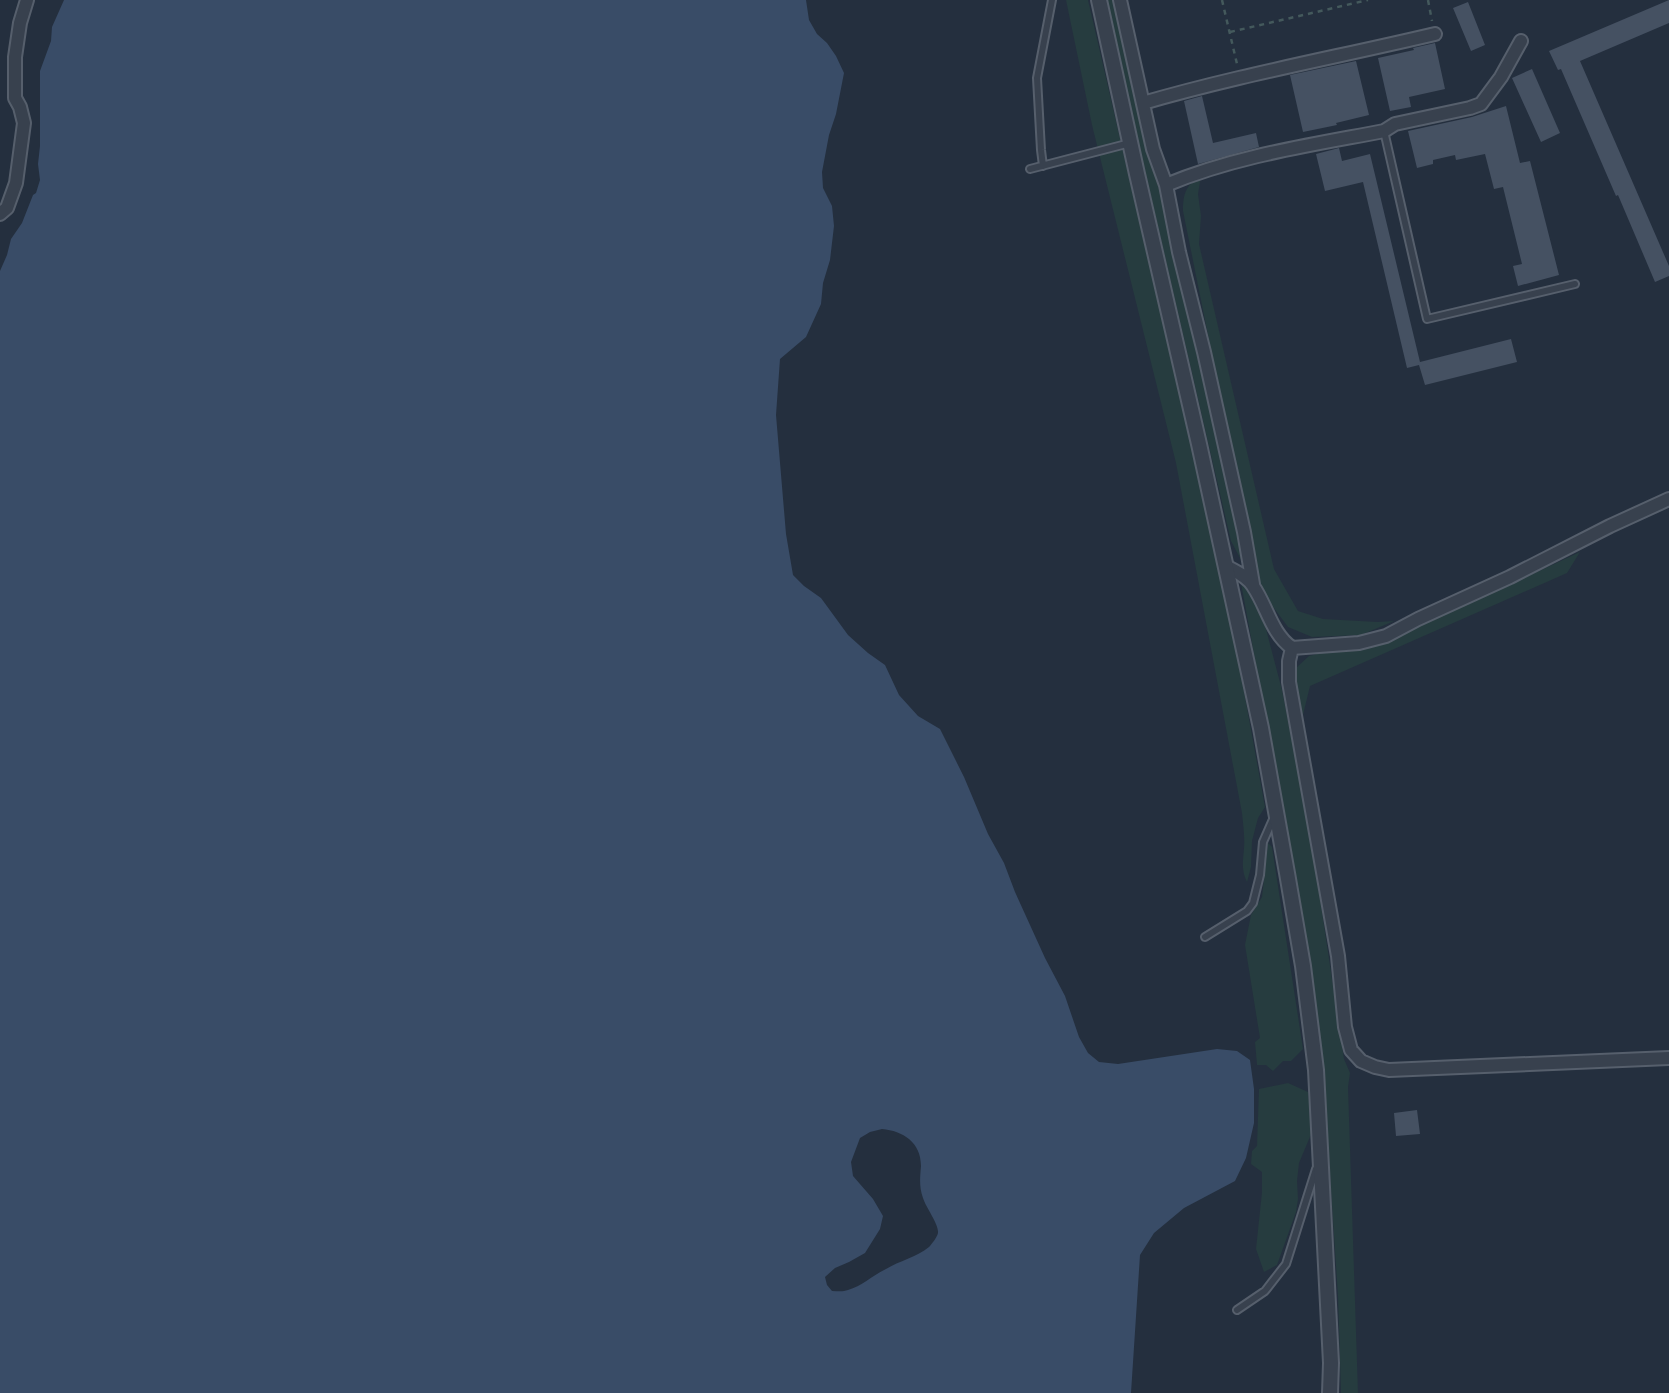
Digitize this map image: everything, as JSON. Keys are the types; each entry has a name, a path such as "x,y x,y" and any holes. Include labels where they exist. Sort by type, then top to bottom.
{"street":[{"path":"0,214 7,208 18,171 24,123 15,98 15,57 20,23 27,0"},
{"path":"1099,0 1261,728 1303,966 1316,1070 1331,1393"},
{"path":"1120,0 1153,149 1166,185 1179,252 1204,352 1244,532 1252,584 1283,642 1292,648 1359,643 1386,636 1669,499"},
{"path":"1143,103 1241,77 1435,34"},
{"path":"1166,185 1192,174 1287,149 1384,131 1395,124 1481,104 1501,77 1521,41"},
{"path":"1226,566 1252,584"},
{"path":"1292,648 1289,682 1338,956 1345,1027 1351,1050 1361,1061 1389,1070 1665,1061"}],"lane":[{"path":"1043,166 1037,78 1052,0"},
{"path":"1384,131 1427,319 1575,285"},
{"path":"1030,169 1130,144"},
{"path":"1205,937 1247,911 1254,903 1263,842 1276,812"},
{"path":"1237,1310 1265,1291 1286,1264 1321,1158"}],"path":[{"path":"1222,0 1241,77"},
{"path":"1230,32 1368,0"},
{"path":"1428,0 1435,34"}],"green space":[{"path":"1066,0 1088,0 1230,614 1265,807 1258,818 1252,841 1251,867 1247,882 1243,869 1242,813 1176,463 1092,125"},
{"path":"1107,0 1118,0 1247,571 1231,541"},
{"path":"1201,176 1198,194 1201,216 1199,244 1274,569 1298,611 1323,619 1394,621 1361,635 1312,637 1288,627 1259,588 1183,211 1186,190"},
{"path":"1580,552 1567,573 1310,686 1303,715 1293,685 1296,668 1309,656 1358,650 1407,632"},
{"path":"1241,583 1246,584 1252,595 1266,629 1282,690 1310,832 1344,1059 1350,1073 1348,1087 1358,1393 1341,1393 1338,1296 1324,1083 1308,948"},
{"path":"1268,843 1272,847 1303,1049 1291,1061 1283,1061 1273,1071 1266,1065 1257,1065 1255,1042 1260,1038 1245,945 1251,915 1262,897"},
{"path":"1288,1083 1308,1092 1312,1132 1299,1163 1296,1212 1277,1265 1264,1272 1256,1249 1262,1172 1251,1164 1252,1151 1257,1146 1259,1089"}],"water":[{"path":"64,0 806,0 809,20 836,56 844,73 822,172 823,188 832,206 834,226 821,304 806,337 780,359 776,415 786,534 793,575 821,598 848,635 885,665 899,695 918,716 940,729 1065,996 1079,1037 1088,1053 1099,1062 1118,1064 1217,1049 1237,1051 1250,1060 1254,1089 1254,1123 1246,1158 1235,1181 1184,1208 1154,1233 1140,1255 1131,1393 0,1393 0,271 11,239 22,223 40,180 40,71 51,41 52,27","holes":["882,1129 904,1135 918,1150 922,1194 938,1229 937,1235 929,1247 919,1254 891,1266 853,1288 832,1291 825,1277 835,1268 865,1253 880,1229 883,1216 873,1199 853,1176 851,1162 860,1138"]}],"building":[{"path":"1669,0 1669,23 1580,61 1669,266 1669,276 1655,282 1561,69 1558,70 1549,51"},
{"path":"1468,2 1485,45 1471,51 1453,8"},
{"path":"1435,43 1445,89 1409,97 1411,107 1390,111 1378,58"},
{"path":"1356,61 1369,115 1303,132 1290,75"},
{"path":"1532,69 1560,133 1541,142 1512,78"},
{"path":"1202,96 1213,143 1256,133 1259,147 1198,164 1184,101"},
{"path":"1506,106 1520,163 1530,161 1559,275 1518,286 1513,266 1522,264 1503,187 1494,189 1485,154 1456,160 1455,155 1433,160 1433,164 1417,168 1408,131 1472,117"},
{"path":"1339,148 1342,161 1370,154 1420,362 1511,339 1517,362 1425,385 1419,365 1407,368 1363,182 1325,191 1316,154"},
{"path":"1417,1110 1420,1134 1396,1136 1394,1113"}]}
